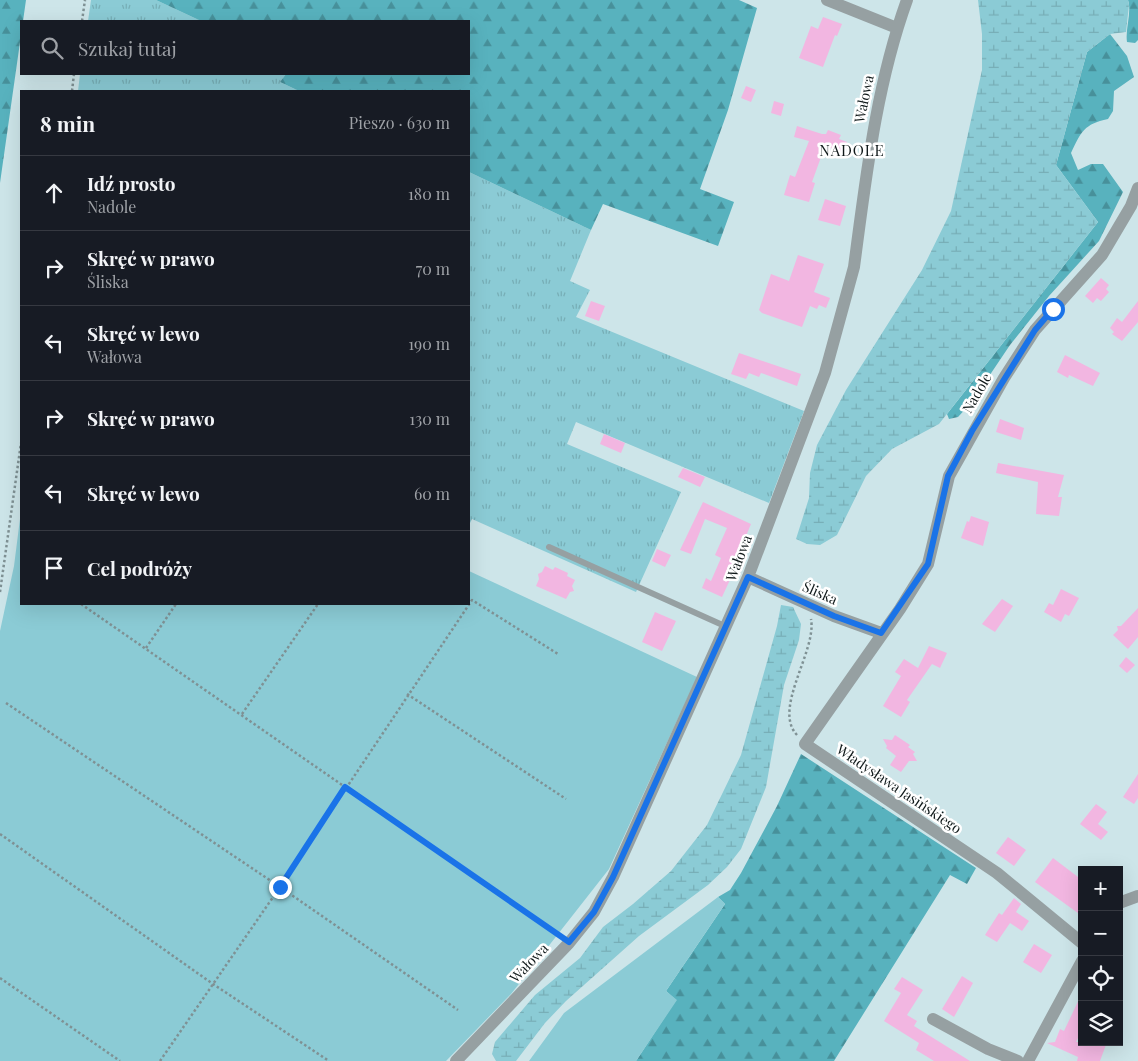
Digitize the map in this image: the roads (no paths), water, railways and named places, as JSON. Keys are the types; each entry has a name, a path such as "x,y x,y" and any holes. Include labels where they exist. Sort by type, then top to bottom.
{"street":[{"path":"826,0 897,28"},
{"name":"Wałowa","path":"456,1061 569,942 594,912 613,877 748,577 825,373 849,290 876,115 897,28 907,0"},
{"name":"Nadole","path":"881,633 928,564 948,476 972,431 1035,330 1102,255 1131,206 1138,188"},
{"name":"Śliska","path":"748,577 807,604 881,633"},
{"name":"Władysława Jasińskiego","path":"881,633 804,744 997,873 1078,940"},
{"path":"1123,902 1138,896"},
{"path":"1028,1061 1078,967"},
{"path":"933,1019 988,1048 1018,1061"}],"lane":[{"path":"549,547 726,627"}],"district":[{"name":"NADOLE","path":"852,151"}]}
